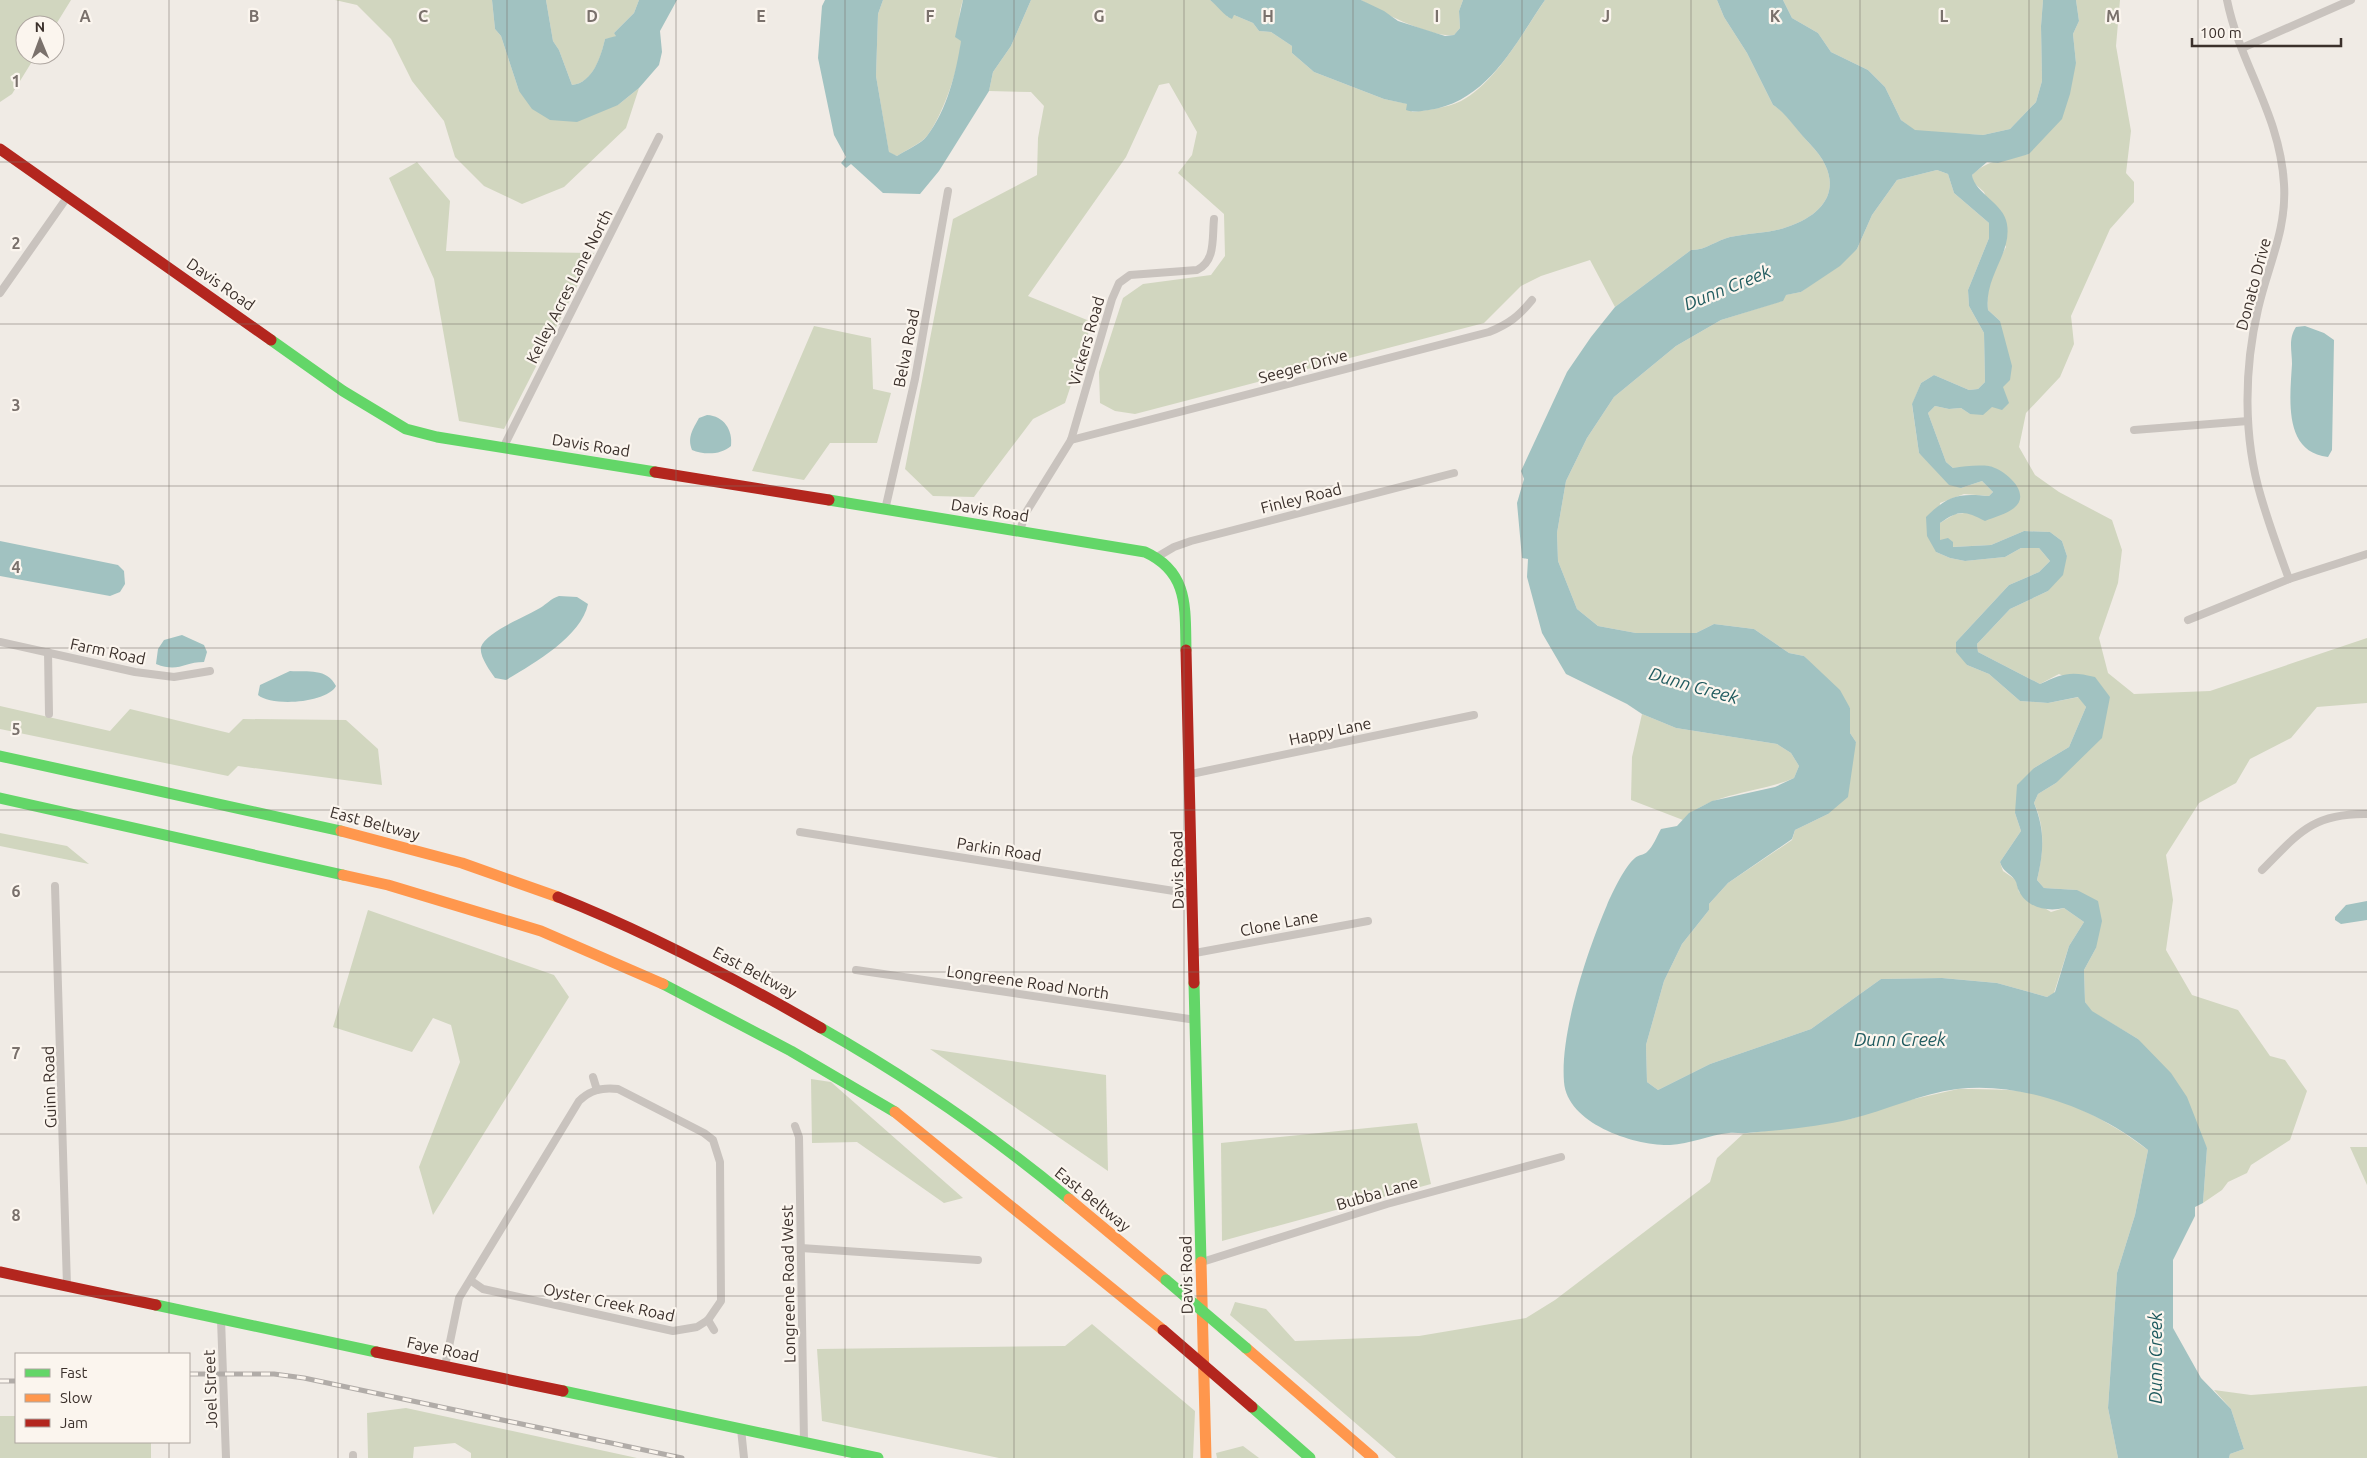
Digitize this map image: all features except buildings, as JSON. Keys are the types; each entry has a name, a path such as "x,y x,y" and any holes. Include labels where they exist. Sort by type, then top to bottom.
{"main road":[{"name":"Davis Road","path":"0,149 343,390 392,421 422,434 1134,549 1157,557 1178,578 1185,602 1191,774 1206,1458"},
{"name":"East Beltway","path":"0,756 247,808 383,841 505,877 613,919 750,986 879,1062 1006,1150 1166,1280 1373,1458"},
{"path":"0,798 388,885 541,931 674,989 791,1051 896,1114 1163,1330 1310,1458"},
{"name":"Faye Road","path":"0,1272 878,1458"}],"street":[{"name":"Donato Drive","path":"2227,0 2231,19 2274,125 2281,150 2284,213 2278,246 2258,308 2252,342 2248,381 2248,421 2260,496 2289,579"},
{"path":"2242,48 2351,0"},
{"name":"Kelley Acres Lane North","path":"502,448 659,136"},
{"name":"Belva Road","path":"885,510 915,378 948,191"},
{"path":"0,293 68,196"},
{"name":"Vickers Road","path":"1020,531 1025,514 1070,440 1112,299 1119,283 1130,275 1197,270 1204,266 1211,255 1214,219"},
{"name":"Seeger Drive","path":"1070,440 1489,332 1517,318 1532,300"},
{"path":"2134,430 2248,421"},
{"name":"Finley Road","path":"1157,557 1174,547 1190,541 1454,473"},
{"path":"2188,620 2289,579 2367,554"},
{"name":"Farm Road","path":"0,642 134,672 174,677 210,671"},
{"path":"48,652 49,714"},
{"name":"Happy Lane","path":"1191,774 1474,715"},
{"path":"2262,870 2299,832 2314,823 2334,816 2367,814"},
{"name":"Parkin Road","path":"800,832 1193,894"},
{"name":"Guinn Road","path":"55,886 68,1286"},
{"name":"Clone Lane","path":"1195,953 1368,921"},
{"name":"Longreene Road North","path":"856,970 1196,1020"},
{"path":"593,1077 597,1090"},
{"path":"445,1366 460,1298 470,1280 579,1101 586,1094 607,1088 618,1089 704,1133 713,1140 718,1149 720,1162 723,1289 721,1301 708,1320 714,1330"},
{"name":"Longreene Road West","path":"795,1126 799,1136 804,1442"},
{"name":"Bubba Lane","path":"1202,1262 1387,1204 1561,1157"},
{"path":"801,1248 978,1260"},
{"name":"Oyster Creek Road","path":"470,1280 483,1289 673,1331 697,1327 708,1320"},
{"name":"Joel Street","path":"221,1319 226,1458"},
{"path":"740,1429 744,1458"}],"green space":[{"path":"0,0 71,0 62,15 15,15 15,65 30,65 12,94 0,102"},
{"path":"335,0 492,0 495,29 501,36 519,91 618,105 639,88 626,128 564,187 522,204 484,186 455,157 444,121 412,81 391,39 357,5"},
{"path":"546,0 639,0 634,13 614,33 617,35 613,38 605,39 601,54 591,74 585,80 572,85 559,50 553,41"},
{"path":"883,0 963,0 960,18 960,52 954,77 944,104 927,136 897,156 889,153 876,76 878,14"},
{"path":"1031,0 1210,0 1222,9 1228,17 1234,15 1253,23 1259,31 1271,32 1292,46 1292,53 1314,72 1384,99 1408,104 1412,112 1449,105 1461,101 1474,93 1508,56 1545,0 1717,0 1724,17 1747,53 1773,105 1787,117 1821,157 1830,182 1829,193 1815,213 1803,221 1781,229 1725,238 1701,249 1691,250 1615,307 1590,260 1541,276 1521,286 1484,323 1135,414 1115,411 1100,403 1099,372 1123,298 1143,284 1211,275 1225,256 1224,214 1178,173 1192,155 1197,132 1169,83 1159,85 1126,157 1028,296 1092,322 1065,403 1033,419 974,497 933,496 905,469 953,219 1037,175 1038,138 1044,106 1031,92 989,91 993,72 1011,46"},
{"path":"1361,0 1463,0 1459,11 1460,28 1454,35 1433,32 1393,17"},
{"path":"1783,0 2043,0 2041,26 2042,81 2036,102 2010,129 1983,135 1915,131 1901,120 1885,87 1868,70 1831,52 1818,33 1792,18"},
{"path":"2076,0 2120,0 2116,46 2131,131 2126,173 2134,182 2134,202 2110,229 2071,316 2074,344 2060,377 2026,413 2019,447 2035,475 2059,492 2112,520 2122,550 2118,583 2099,638 2108,673 2134,694 2210,691 2367,638 2367,703 2317,707 2291,738 2250,759 2236,783 2199,803 2166,855 2173,900 2166,950 2192,995 2238,1010 2270,1056 2285,1060 2307,1091 2290,1140 2251,1165 2247,1173 2228,1182 2222,1190 2203,1203 2207,1148 2138,1039 2091,1011 2085,1002 2084,970 2096,948 2077,890 2044,888 2037,880 2041,860 2042,832 2034,803 2038,794 2056,783 2110,697 2059,674 2040,684 1978,652 1977,644 2010,609 2048,591 2067,556 2062,541 2050,532 2024,531 1991,545 1952,547 1940,540 1940,523 1955,514 2013,508 1990,466 1953,468 1946,462 1928,413 1935,406 1949,409 1961,408 1970,414 2003,387 2000,321 1988,310 1987,302 1989,285 2006,247 1984,192 1973,182 1972,175 1991,163 2029,154 2076,63 2073,34 2079,21"},
{"path":"417,162 450,201 446,251 594,253 504,429 459,421 434,279 389,178"},
{"path":"1937,170 1948,174 1954,193 1989,223 1989,238 1968,290 1969,306 1984,333 1985,382 1978,389 1969,390 1934,375 1921,383 1912,405 1919,453 1961,488 1982,481 1993,492 1989,496 1964,494 1940,503 1936,552 1950,558 1965,561 2005,557 2021,548 2039,548 2050,561 2039,572 2009,585 1956,642 1967,665 1989,674 2020,701 2048,703 2079,697 2086,707 2069,747 2034,768 2015,813 2021,831 2000,862 2003,871 2016,880 2019,892 2051,912 2064,908 2084,922 2069,946 2054,993 2047,997 1997,983 1942,978 1881,979 1811,1029 1710,1064 1658,1090 1647,1082 1646,1045 1664,981 1682,944 1709,910 1709,904 1728,883 1792,840 1795,830 1828,814 1856,742 1850,733 1850,708 1804,656 1789,653 1754,629 1714,624 1696,633 1636,633 1598,626 1577,609 1558,561 1557,533 1566,481 1587,438 1614,397 1676,346 1721,320 1782,301 1785,295 1801,292 1857,249 1872,215 1897,180"},
{"path":"814,326 871,338 873,389 891,393 877,443 830,443 804,480 752,471"},
{"path":"0,706 110,731 130,709 229,733 243,719 346,720 378,749 382,785 238,766 228,776 0,729"},
{"path":"1642,714 1676,728 1777,744 1791,753 1799,766 1794,778 1708,803 1683,820 1631,800 1632,757"},
{"path":"0,833 67,846 89,864 0,846"},
{"path":"368,910 554,975 569,997 433,1215 419,1167 460,1062 451,1025 433,1018 412,1052 333,1027"},
{"path":"930,1049 1106,1075 1108,1171"},
{"path":"811,1079 831,1082 963,1198 944,1203 857,1142 812,1143"},
{"path":"1958,1089 2008,1090 2046,1097 2082,1110 2100,1119 2148,1150 2135,1215 2117,1273 2108,1408 2118,1458 1396,1458 1230,1315 1235,1302 1266,1309 1295,1341 1419,1336 1526,1318 1555,1300 1710,1182 1717,1158 1743,1134 1851,1119 1901,1102"},
{"path":"1417,1123 1431,1184 1222,1241 1221,1143"},
{"path":"2350,1147 2367,1147 2367,1185"},
{"path":"1092,1324 1195,1411 1193,1458 999,1458 822,1421 817,1349 1065,1346"},
{"path":"2367,1386 2367,1458 2229,1458 2230,1454 2244,1449 2231,1409 2214,1390 2251,1395"},
{"path":"406,1408 637,1458 471,1458 471,1453 455,1443 414,1447 413,1458 368,1458 367,1413"},
{"path":"0,1416 15,1416 15,1443 151,1443 151,1458 0,1458"},
{"path":"1243,1446 1259,1458 1217,1458 1216,1453"}],"water":[{"path":"492,0 546,0 553,41 559,50 572,85 579,83 591,74 605,39 616,36 614,33 634,13 639,0 677,0 660,31 662,52 659,65 639,88 618,105 577,122 550,120 532,109 519,91 501,36 495,29"},
{"path":"825,0 883,0 878,14 876,76 889,152 897,156 924,139 940,115 950,91 959,53 961,41 955,37 963,0 1031,0 1011,46 993,72 989,91 939,171 920,194 883,193 851,164 846,168 841,163 846,157 834,135 818,58 822,6"},
{"path":"1210,0 1361,0 1384,11 1398,21 1445,36 1454,35 1460,28 1459,11 1463,0 1545,0 1510,52 1483,83 1468,95 1450,105 1415,112 1406,110 1407,104 1384,99 1314,72 1292,53 1292,46 1271,32 1259,31 1253,23 1234,15 1232,19 1229,18"},
{"name":"Dunn Creek","path":"1717,0 1783,0 1792,18 1818,33 1831,52 1868,70 1885,87 1901,120 1915,130 1983,135 2010,129 2036,102 2042,81 2041,26 2043,0 2076,0 2079,21 2073,34 2076,63 2070,94 2062,119 2029,154 1998,163 1987,162 1972,175 1978,188 2001,210 2007,224 2006,245 1990,286 1988,310 2000,321 2012,366 2010,380 2003,387 2009,403 2002,410 1992,407 1983,415 1970,414 1961,408 1949,409 1935,406 1928,413 1946,462 1953,468 1989,466 1995,468 2014,482 2020,496 2019,502 2008,512 1985,521 1967,513 1952,516 1940,523 1940,540 1948,538 1953,542 1953,547 1991,545 2024,531 2050,532 2062,541 2067,556 2063,575 2048,591 2010,609 1977,644 1978,652 2040,684 2067,674 2095,677 2110,697 2102,738 2056,783 2038,794 2034,803 2042,832 2041,860 2037,880 2044,888 2077,890 2098,901 2102,921 2096,948 2084,970 2085,1002 2092,1011 2138,1039 2171,1073 2187,1097 2207,1148 2203,1203 2195,1207 2195,1216 2173,1260 2173,1328 2201,1378 2231,1409 2244,1449 2230,1454 2229,1458 2118,1458 2108,1408 2117,1273 2135,1215 2148,1150 2107,1122 2083,1111 2033,1094 1982,1088 1957,1089 1943,1091 1851,1119 1826,1124 1773,1131 1729,1133 1670,1145 1639,1141 1605,1130 1577,1110 1568,1097 1564,1082 1564,1062 1566,1040 1576,992 1599,924 1612,894 1627,867 1636,857 1649,850 1661,829 1677,826 1689,813 1712,801 1775,787 1794,778 1799,766 1791,753 1777,744 1676,728 1642,714 1627,704 1566,674 1542,633 1527,577 1528,559 1522,558 1517,503 1524,479 1521,471 1567,372 1615,307 1691,250 1701,249 1725,238 1781,229 1803,221 1815,213 1829,193 1830,182 1821,157 1787,117 1773,105 1747,53 1724,17","holes":["1937,170 1948,174 1954,193 1989,223 1989,238 1968,290 1969,306 1984,333 1985,382 1978,389 1969,390 1934,375 1921,383 1912,404 1919,453 1949,485 1961,488 1982,481 1993,492 1989,496 1970,495 1954,497 1941,504 1926,517 1927,536 1936,552 1950,558 1965,561 2005,557 2021,548 2039,548 2050,561 2039,572 2009,585 1956,642 1956,652 1967,665 1989,674 2020,701 2048,703 2078,697 2086,707 2069,747 2034,768 2017,785 2015,813 2021,831 2000,862 2004,870 2015,880 2019,891 2027,901 2045,909 2064,908 2084,922 2069,946 2055,992 2047,997 1997,983 1942,978 1881,979 1811,1029 1710,1064 1658,1090 1647,1082 1646,1045 1664,981 1682,944 1709,910 1709,904 1728,883 1792,839 1795,830 1828,814 1848,797 1856,742 1850,733 1850,708 1840,690 1804,656 1789,653 1754,629 1714,624 1696,633 1636,633 1598,626 1577,609 1558,561 1557,533 1566,481 1587,438 1614,397 1676,346 1721,320 1783,301 1786,295 1801,292 1840,266 1857,249 1872,215 1897,180"]},
{"path":"2305,326 2324,333 2334,340 2332,450 2328,457 2313,453 2303,445 2296,434 2292,421 2290,392 2291,341 2296,327"},
{"path":"707,415 723,421 729,429 731,446 727,449 712,453 692,450 690,437 693,430 699,418"},
{"path":"0,541 118,565 124,571 125,584 120,592 110,596 0,576"},
{"path":"559,596 577,597 588,604 584,616 576,628 542,658 506,680 495,678 482,655 481,647 484,641 498,630"},
{"path":"182,635 204,645 207,652 204,662 176,667 156,664 158,649 164,640"},
{"path":"290,671 316,672 328,676 336,686 331,692 322,696 299,701 275,701 258,695 260,685"},
{"path":"2367,901 2367,920 2341,924 2335,920 2335,917 2346,905"}],"railway":[{"path":"190,1374 274,1374 304,1378 682,1458"},
{"path":"0,1381 15,1381"}],"traffic: fast":[{"path":"271,340 343,391 406,429 437,437 655,472"},
{"path":"829,500 1145,552 1159,560 1170,570 1177,581 1182,593 1184,606 1186,650"},
{"path":"0,756 341,831"},
{"path":"0,798 343,875"},
{"path":"1194,983 1201,1262"},
{"path":"663,984 791,1051 895,1112"},
{"path":"821,1028 885,1066 948,1108 1010,1152 1069,1199"},
{"path":"1166,1280 1246,1348"},
{"path":"156,1305 376,1352"},
{"path":"563,1391 878,1458"},
{"path":"1252,1407 1310,1458"}],"traffic: slow":[{"path":"341,831 462,863 558,897"},
{"path":"343,875 388,885 541,931 663,984"},
{"path":"895,1112 1163,1330"},
{"path":"1069,1199 1166,1280"},
{"path":"1201,1262 1206,1458"},
{"path":"1246,1348 1373,1458"}],"traffic: jam":[{"path":"0,149 271,340"},
{"path":"655,472 829,500"},
{"path":"1186,650 1194,983"},
{"path":"558,897 659,941 821,1028"},
{"path":"0,1272 156,1305"},
{"path":"1163,1330 1252,1407"},
{"path":"376,1352 563,1391"}]}
